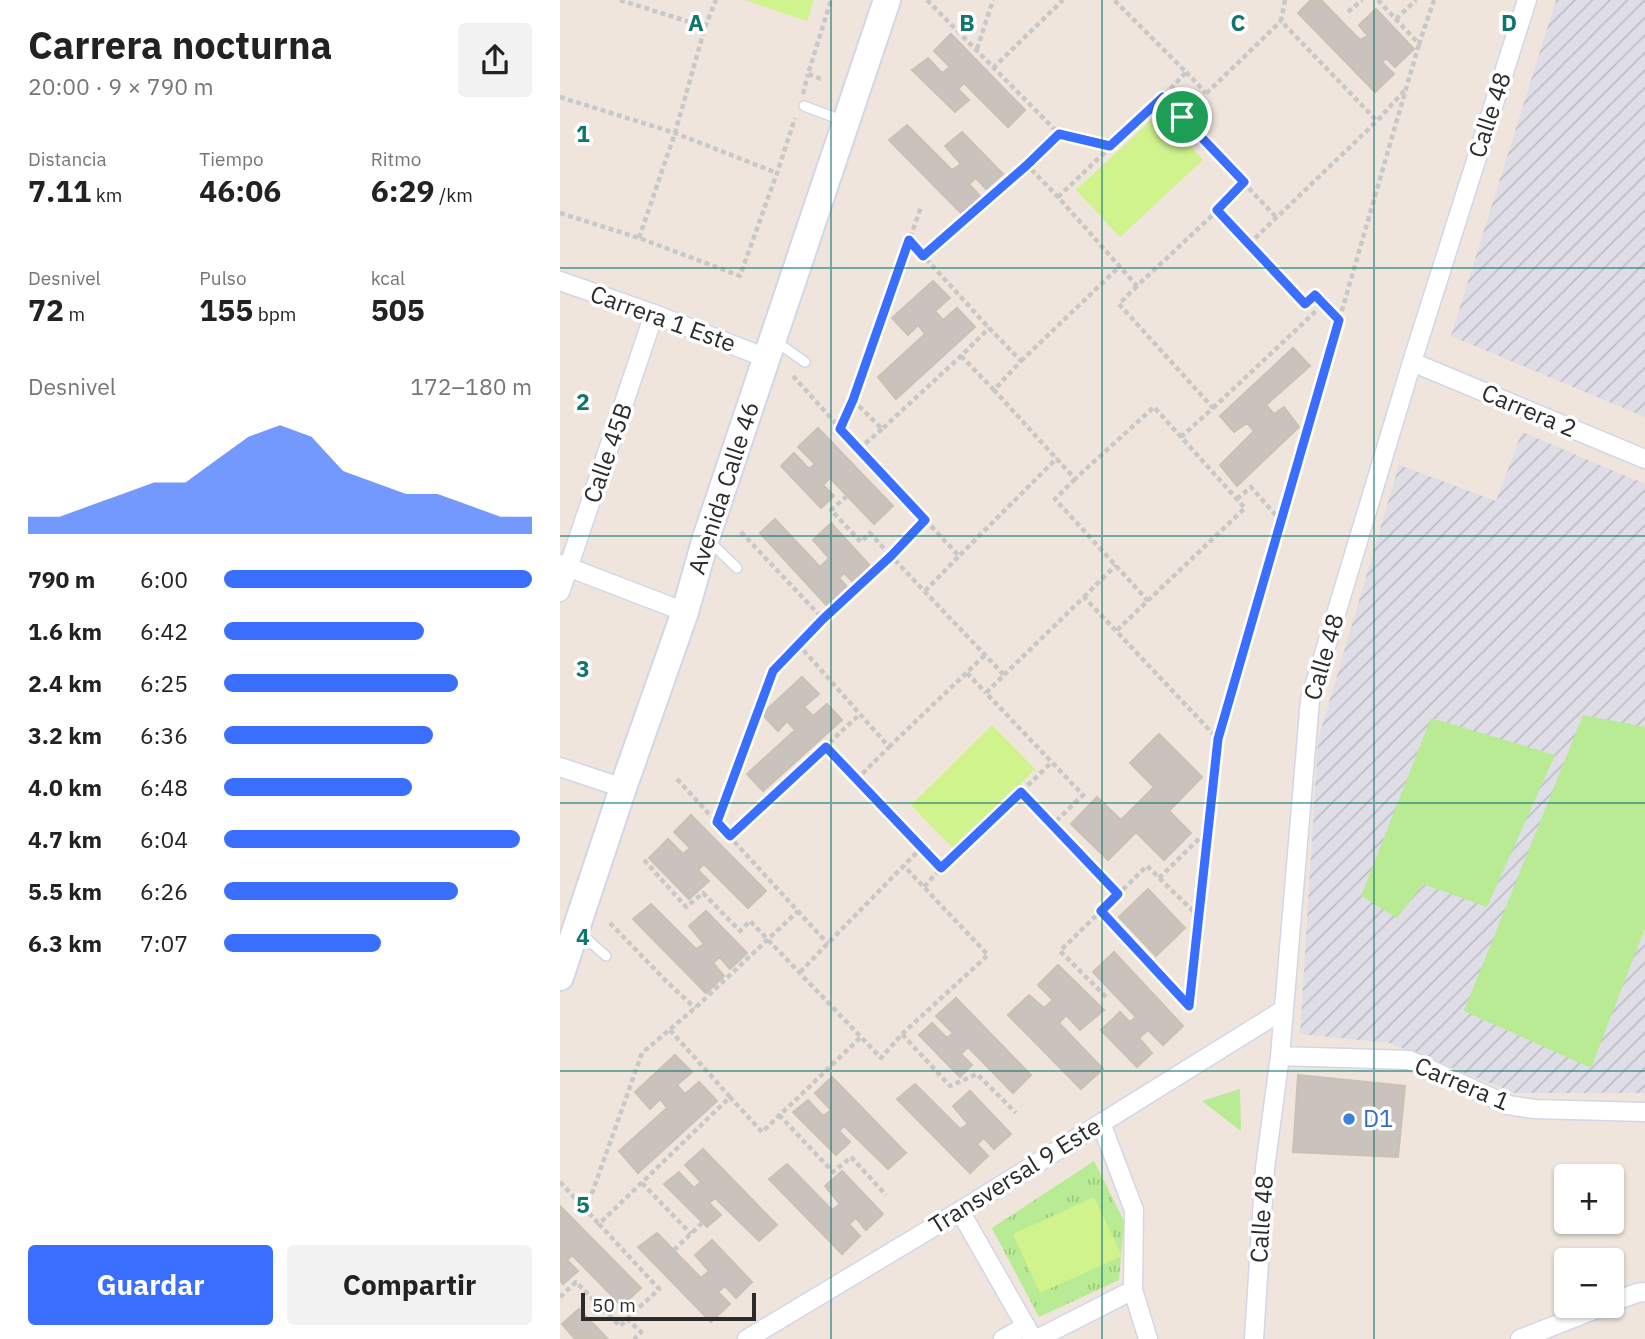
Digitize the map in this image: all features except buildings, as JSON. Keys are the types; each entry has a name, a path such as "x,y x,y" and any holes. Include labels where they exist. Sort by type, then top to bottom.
{"main road":[{"name":"Avenida Calle 46","path":"560,976 685,612 706,538 887,0"}],"street":[{"name":"Calle 48","path":"1254,1339 1265,1168 1280,1056 1310,700 1412,362 1527,0"},
{"name":"Carrera 1 Este","path":"560,281 654,314 769,348"},
{"name":"Calle 45B","path":"560,592 565,565 654,314"},
{"name":"Carrera 2","path":"1412,362 1645,459"},
{"path":"565,565 685,612"},
{"path":"560,767 623,788"},
{"name":"Transversal 9 Este","path":"747,1339 960,1211 1283,1010"},
{"name":"Carrera 1","path":"1280,1056 1409,1060 1508,1105 1534,1110 1645,1112"},
{"path":"1101,1123 1134,1210 1133,1290 1148,1339"},
{"path":"960,1211 1032,1335"},
{"path":"1003,1339 1032,1335 1133,1290"},
{"path":"1624,1298 1645,1292"},
{"path":"1520,1339 1573,1318"}],"lane":[{"path":"802,106 846,121"},
{"path":"769,348 805,362"},
{"path":"706,538 737,568"},
{"path":"576,929 606,956"}],"path":[{"path":"620,0 705,27"},
{"path":"639,238 675,133 705,27 716,0"},
{"path":"802,106 808,74 831,0"},
{"path":"927,0 1059,134 1110,146"},
{"path":"977,49 993,0"},
{"path":"993,68 1063,0"},
{"path":"1182,117 1281,21 1285,0"},
{"path":"1348,12 1362,0"},
{"path":"1378,0 1419,44"},
{"path":"1396,19 1416,0"},
{"path":"1101,911 1189,1006 1218,739 1434,0"},
{"path":"1116,1 1206,93"},
{"path":"1281,21 1377,121"},
{"path":"1058,197 1186,72"},
{"path":"808,74 821,79"},
{"path":"1249,244 1377,121 1406,89"},
{"path":"560,97 675,133 777,173"},
{"path":"1163,97 1276,217"},
{"path":"560,213 639,238 740,276 796,114"},
{"path":"923,256 1059,134"},
{"path":"1027,165 1137,286"},
{"path":"1213,408 1119,304 1244,182"},
{"path":"840,429 853,400 921,207"},
{"path":"1181,437 1314,313 1217,210"},
{"path":"909,240 1021,361"},
{"path":"994,390 1120,266"},
{"path":"1305,304 1315,295 1339,320"},
{"path":"859,449 989,328"},
{"path":"961,356 1075,479"},
{"path":"793,376 959,556"},
{"path":"853,400 882,429"},
{"path":"1116,631 1148,601 1245,508 1154,407 1055,499 1148,601"},
{"path":"925,591 1057,458"},
{"path":"1237,499 1251,487 1280,520"},
{"path":"847,496 831,510 861,542 870,533 1004,675"},
{"path":"717,822 773,671 925,520"},
{"path":"741,532 823,619"},
{"path":"986,693 1116,565"},
{"path":"1084,597 1218,739"},
{"path":"798,644 889,747"},
{"path":"857,779 985,656"},
{"path":"967,673 1083,794 1052,825"},
{"path":"730,836 859,715"},
{"path":"826,747 941,868"},
{"path":"924,887 1052,762"},
{"path":"677,779 828,944"},
{"path":"1021,792 1118,894"},
{"path":"1159,878 1209,829"},
{"path":"800,972 921,848"},
{"path":"644,860 686,907 703,893 740,931 750,921 881,1058 902,1034 988,956 904,866"},
{"path":"1107,997 1060,951 1147,866 1199,917"},
{"path":"586,1210 642,1053 695,1008 798,911"},
{"path":"610,923 695,1008"},
{"path":"670,1030 762,1132 861,1037"},
{"path":"902,1034 950,1086 977,1074 1016,1114"},
{"path":"599,1224 730,1097"},
{"path":"779,1115 833,1172 851,1157 886,1195"},
{"path":"560,1182 659,1289 620,1326 576,1282 560,1297"},
{"path":"642,1183 691,1234"},
{"path":"674,1250 702,1223"},
{"path":"627,1319 641,1332 634,1339"}],"shaded area":[{"path":"1556,0 1645,0 1645,417 1451,336"},
{"path":"1522,432 1645,484 1645,1093 1515,1093 1390,1043 1300,1034 1318,740 1399,465 1496,501"}],"green space":[{"path":"745,0 814,0 807,21"},
{"path":"1159,113 1203,160 1120,237 1076,190"},
{"path":"1583,715 1645,727 1645,928 1591,1068 1464,1011"},
{"path":"1431,718 1555,755 1487,907 1423,884 1397,918 1361,896"},
{"path":"992,725 1035,769 954,849 911,805"},
{"path":"1240,1089 1241,1131 1202,1101"},
{"path":"1094,1161 1124,1221 1119,1280 1039,1317 992,1228"},
{"path":"1094,1197 1122,1256 1040,1293 1013,1234"}],"place":[{"name":"D1","path":"1349,1119"}],"route":[{"path":"1163,97 1182,117 1244,182 1217,210 1305,304 1315,295 1339,320 1218,739 1189,1006 1101,911 1118,894 1021,792 941,868 826,747 730,836 717,822 773,671 925,520 840,429 853,400 909,240 923,256 1059,134 1110,146 1163,97"}]}
